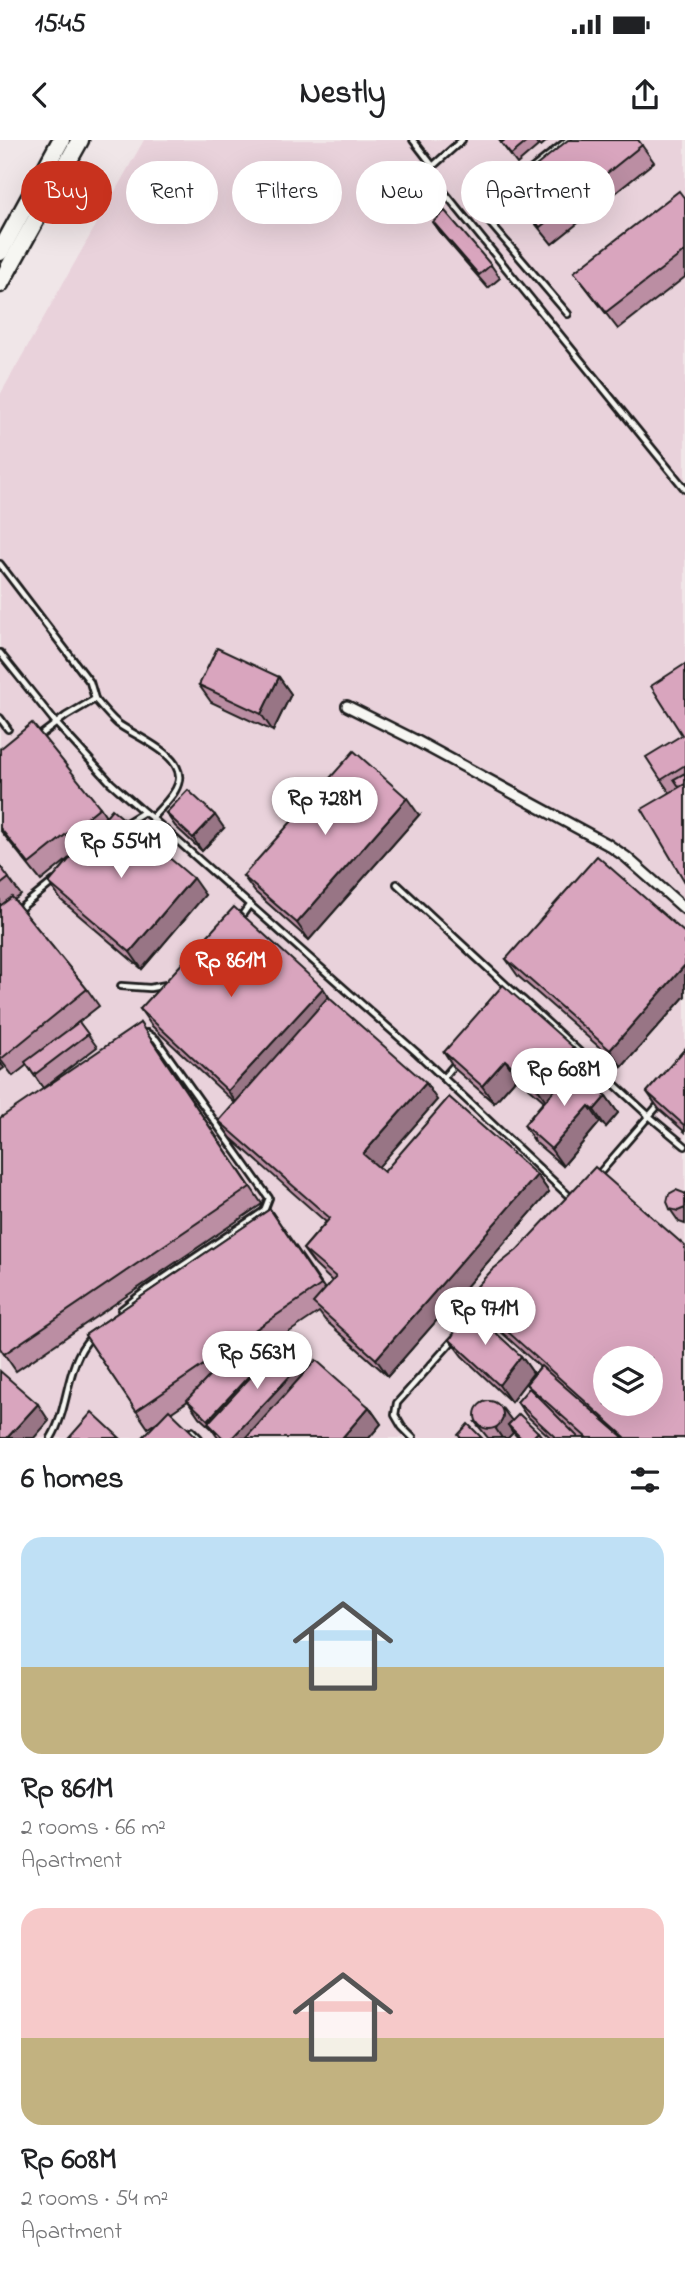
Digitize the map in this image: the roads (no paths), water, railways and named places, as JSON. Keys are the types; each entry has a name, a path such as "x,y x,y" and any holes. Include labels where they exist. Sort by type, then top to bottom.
{"highway":[{"path":"0,252 61,140"},
{"path":"0,284 80,140"}],"street":[{"path":"347,706 607,844 626,857 685,909"}],"lane":[{"path":"413,140 429,161"},
{"path":"439,161 462,140"},
{"path":"568,140 483,211 485,217 568,314"},
{"path":"447,195 685,489"},
{"path":"0,564 90,681 95,699 116,722 149,741 177,768 180,781 152,818"},
{"path":"0,653 56,723 111,783 443,1077 575,1202"},
{"path":"31,744 56,723 95,699"},
{"path":"0,718 8,730"},
{"path":"116,831 144,812"},
{"path":"10,916 63,873"},
{"path":"397,884 685,1146"},
{"path":"234,925 250,904"},
{"path":"121,986 150,988 170,984"},
{"path":"510,1003 518,996"},
{"path":"113,1317 149,1288 264,1211 269,1198 156,1038 148,1033 131,1038"},
{"path":"443,1077 460,1059"},
{"path":"591,1183 667,1095"},
{"path":"51,1438 57,1427 74,1364 84,1344 97,1331"},
{"path":"413,1438 395,1415 397,1403 460,1333"},
{"path":"192,1431 199,1438"}]}
